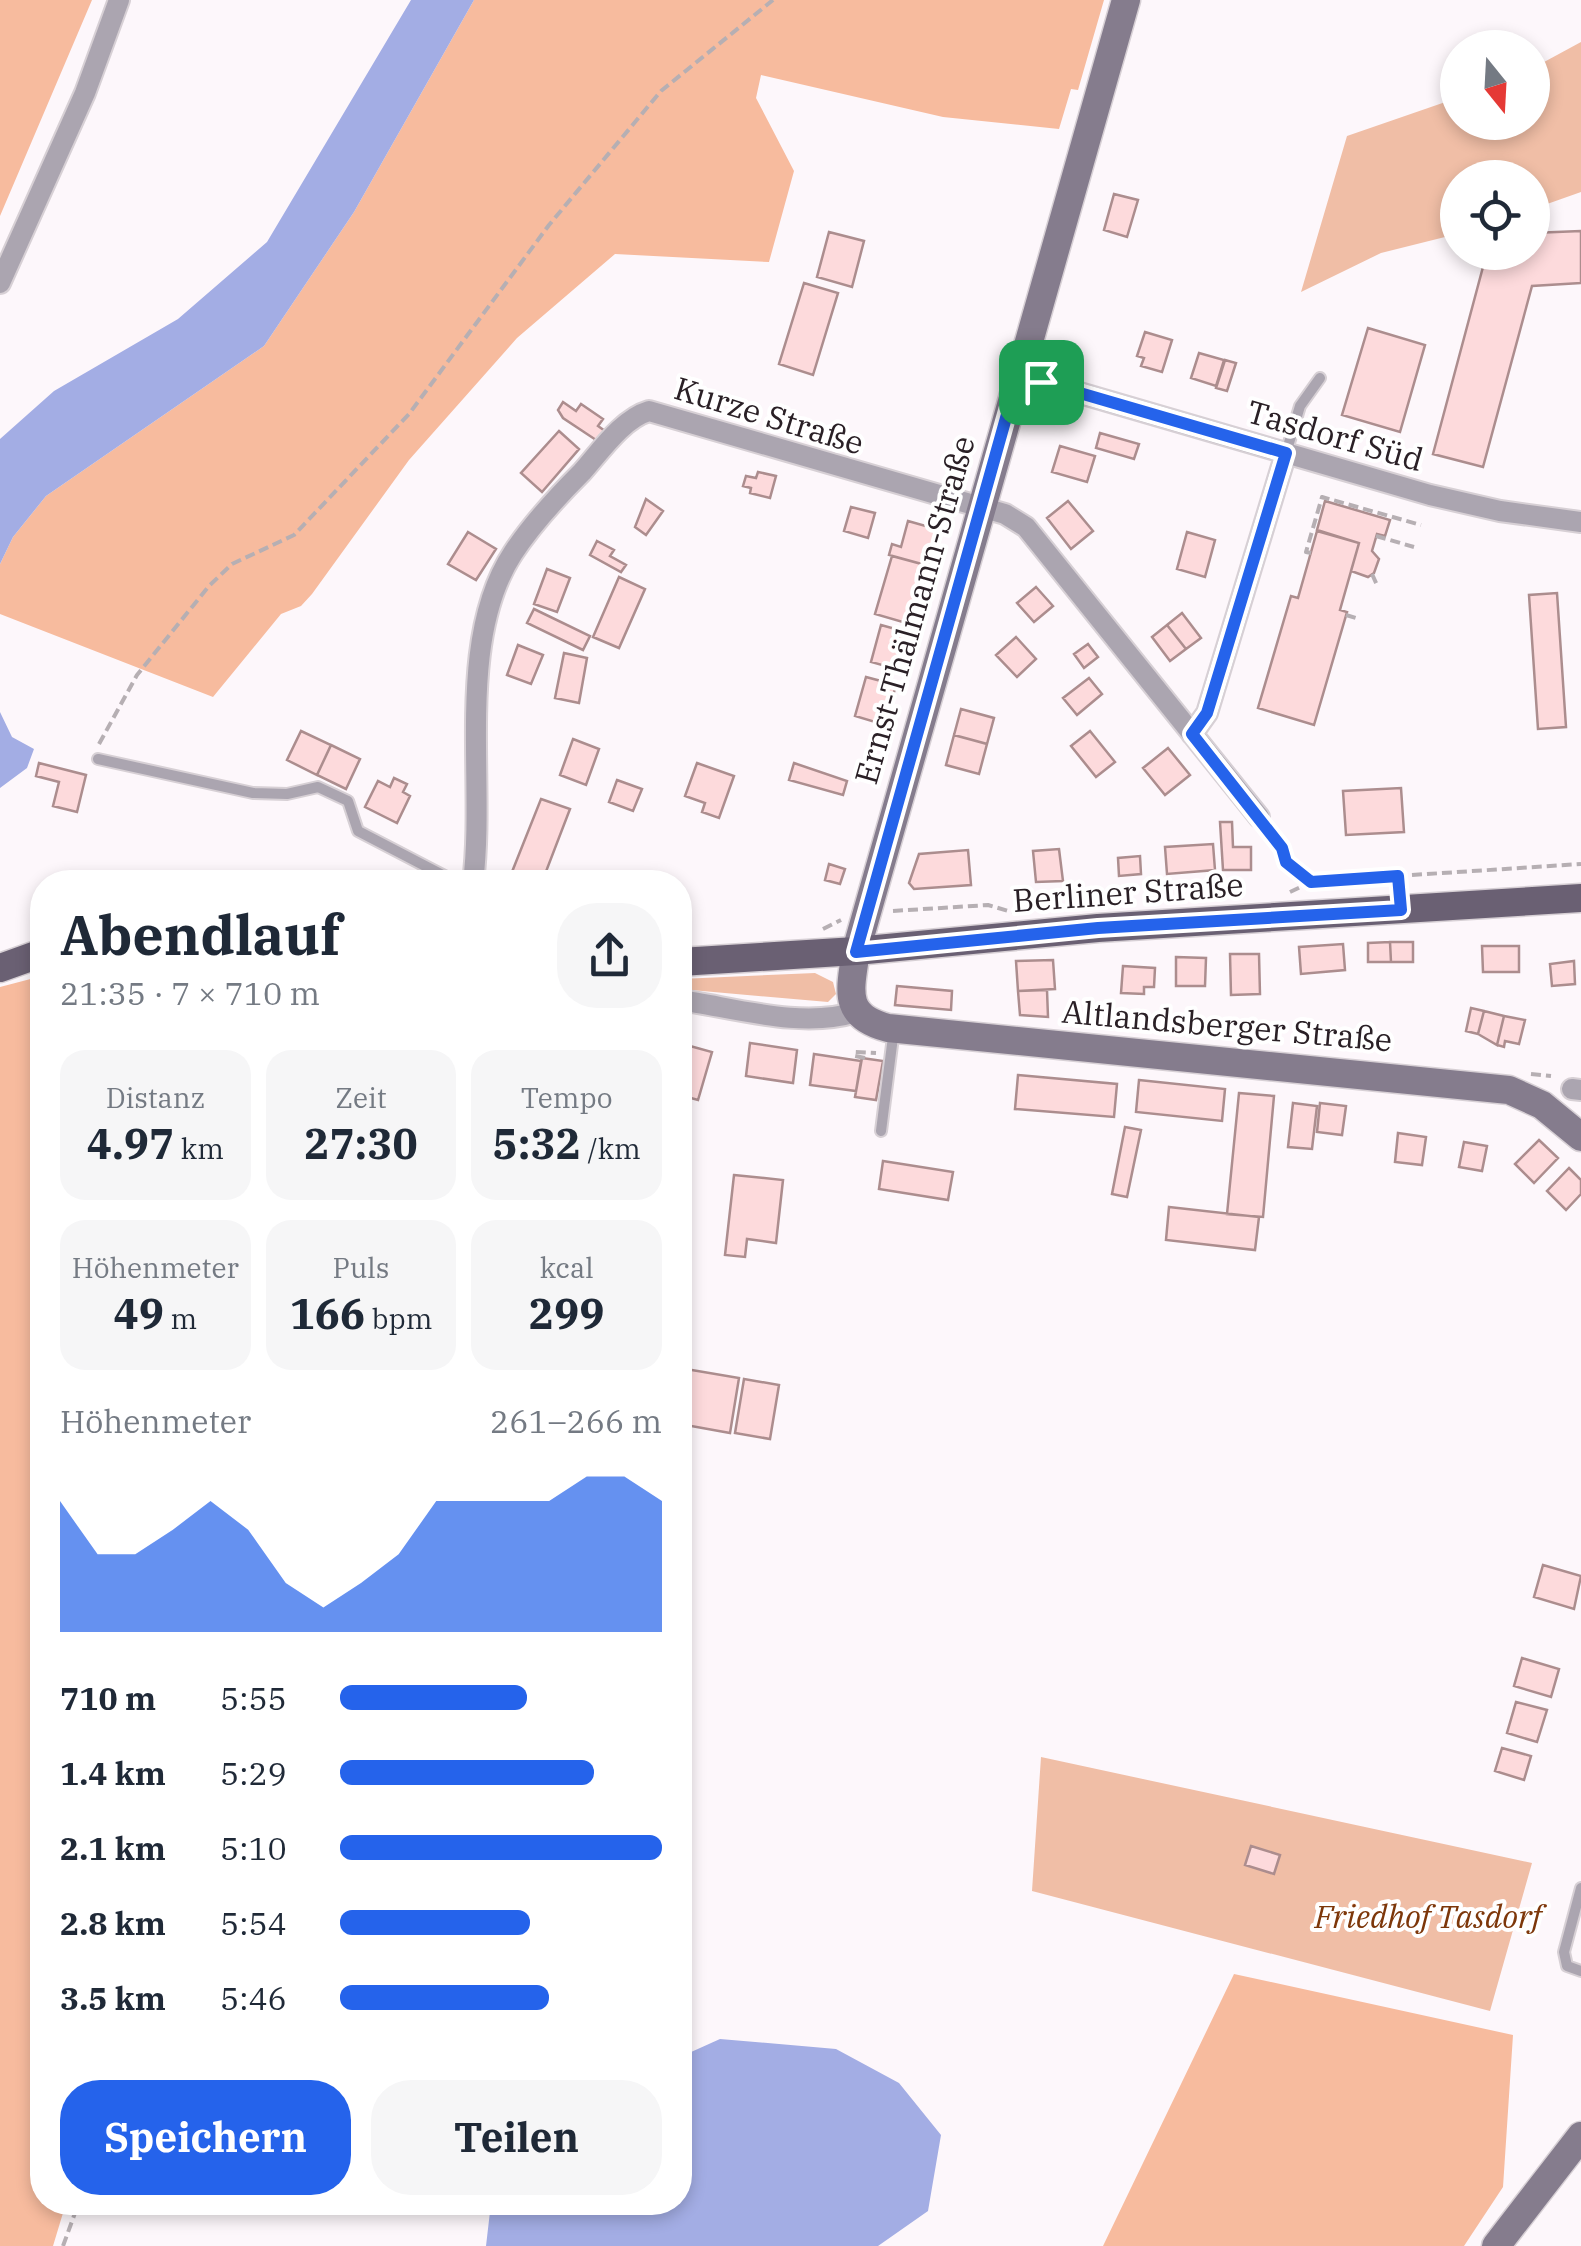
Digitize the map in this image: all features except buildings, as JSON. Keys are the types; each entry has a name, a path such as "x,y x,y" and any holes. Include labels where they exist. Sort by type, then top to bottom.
{"main road":[{"name":"Ernst-Thälmann-Straße","path":"856,952 1126,0"},
{"name":"Berliner Straße","path":"692,961 856,952 1098,928 1581,898"},
{"path":"856,952 852,997 856,1012"},
{"name":"Altlandsberger Straße","path":"856,1012 890,1041 1460,1082 1520,1093 1581,1136"},
{"path":"1496,2246 1581,2136"}],"street":[{"path":"0,283 85,93 118,0"},
{"name":"Tasdorf Süd","path":"1018,375 1462,503 1581,522"},
{"name":"Kurze Straße","path":"474,870 479,826 480,664 500,577 513,553 570,483 640,414 649,411 981,508"},
{"path":"1192,734 1207,713 1286,453"},
{"path":"981,508 1026,528 1259,817"},
{"name":"Altlandsberger Straße","path":"692,1002 809,1018 835,1018 856,1012"}],"lane":[{"path":"1286,453 1300,406 1320,378"},
{"path":"98,759 253,793 287,794 318,787 348,801 358,831 433,870"},
{"path":"1398,876 1401,910"},
{"path":"881,1130 890,1041"},
{"path":"1581,1888 1564,1952 1568,1966 1581,1971"}],"path":[{"path":"98,759 104,730 137,675 208,586 232,564 294,535 409,414 549,225 661,92 773,0"},
{"path":"1311,553 1306,552 1322,497 1421,525"},
{"path":"1376,536 1414,548"},
{"path":"1372,574 1377,585"},
{"path":"1346,615 1359,619"},
{"path":"911,630 923,634"},
{"path":"1259,817 1282,848 1286,862 1311,882 1581,864"},
{"path":"874,1058 855,1056 855,1052 890,1041"},
{"path":"64,2246 75,2215"}],"green space":[{"path":"1581,42 1581,192 1550,203 1550,160 1440,160 1440,238 1381,253 1301,292 1347,136 1440,104 1440,140 1550,140 1550,59"},
{"path":"815,973 833,982 836,994 828,1002 692,990 692,978"},
{"name":"Friedhof Tasdorf","path":"1041,1757 1532,1863 1490,2011 1032,1891"}],"shaded area":[{"path":"0,0 92,0 0,216"},
{"path":"474,0 1104,0 1078,90 1071,89 1059,129 943,117 761,75 756,98 794,171 769,262 615,254 517,338 409,460 312,594 301,606 281,614 213,697 0,614 0,564 13,537 46,496 264,346 354,212"},
{"path":"30,979 30,2215 62,2215 53,2246 0,2246 0,987"},
{"path":"1234,1974 1513,2035 1503,2187 1464,2246 1103,2246"}],"water":[{"path":"411,0 474,0 354,212 264,346 46,496 13,537 0,564 0,439 54,391 178,319 267,242"},
{"path":"0,712 12,737 34,749 27,768 0,788"},
{"path":"720,2039 836,2049 899,2083 941,2135 928,2211 878,2246 486,2246 490,2215 692,2215 692,2052"}],"route":[{"path":"1018,375 1041,382 1286,453 1207,713 1192,734 1282,848 1286,862 1311,882 1398,876 1401,910 1098,928 856,952 1018,375"}]}
